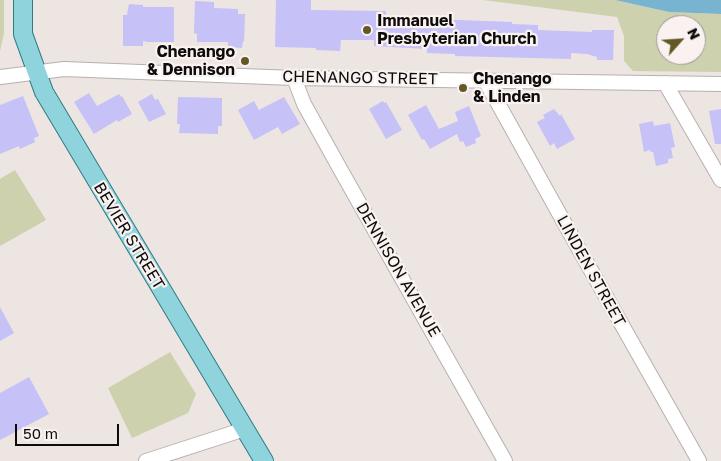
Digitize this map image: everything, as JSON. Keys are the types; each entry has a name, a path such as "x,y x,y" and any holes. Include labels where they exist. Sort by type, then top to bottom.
{"main road":[{"name":"BEVIER STREET","path":"24,0 23,34 44,92 264,461"}],"street":[{"name":"CHENANGO STREET","path":"0,77 64,69 294,78 721,84"},
{"name":"DENNISON AVENUE","path":"294,78 304,104 505,461"},
{"name":"LINDEN STREET","path":"485,80 574,242 699,461"},
{"path":"665,83 721,180"},
{"path":"146,461 244,428"}],"green space":[{"path":"0,0 4,0 4,33 0,51"},
{"path":"483,0 615,0 669,12 721,14 721,72 633,71 624,61 624,36 617,17"},
{"path":"15,170 46,220 0,246 0,179"},
{"path":"170,352 196,394 188,413 132,438 108,388"}],"water":[{"path":"615,0 721,0 721,14 669,12"}],"building":[{"path":"276,0 311,0 311,10 386,11 386,21 430,22 431,19 512,22 512,24 538,25 538,30 592,32 592,30 614,30 613,60 597,60 597,57 587,54 571,53 571,59 455,56 455,54 427,53 427,49 374,46 374,40 341,40 340,51 316,50 316,48 275,47"},
{"path":"195,1 214,2 214,8 238,9 238,14 245,14 242,48 228,47 228,42 197,42 197,34 194,33"},
{"path":"129,4 143,5 143,7 174,7 174,42 143,41 143,46 123,46 123,15 127,15"},
{"path":"89,93 97,106 119,94 132,114 118,122 117,120 94,134 74,102"},
{"path":"152,94 155,100 158,99 166,114 149,122 138,102"},
{"path":"23,96 39,136 34,138 35,142 20,149 19,146 0,154 0,105"},
{"path":"178,97 222,98 222,126 218,126 218,134 179,133 180,124 177,124"},
{"path":"284,97 300,124 282,134 278,127 254,140 238,110 254,101 259,110"},
{"path":"383,101 384,103 386,102 402,130 386,139 369,109"},
{"path":"426,105 439,129 458,121 455,112 469,106 481,136 475,139 476,143 466,147 463,141 460,142 457,134 430,149 424,139 422,140 408,115"},
{"path":"554,109 560,116 561,114 575,139 557,149 554,143 550,146 537,122 545,118 543,115"},
{"path":"721,109 721,144 715,144 709,111"},
{"path":"653,121 654,126 670,123 675,147 671,148 673,158 668,159 668,163 656,166 653,152 650,150 644,152 639,124"},
{"path":"0,307 14,333 0,341"},
{"path":"29,377 49,414 0,440 0,393"}],"place":[{"name":"Immanuel Presbyterian Church","path":"367,30"},
{"name":"Chenango & Dennison","path":"245,61"},
{"name":"Chenango & Linden","path":"463,88"}]}
